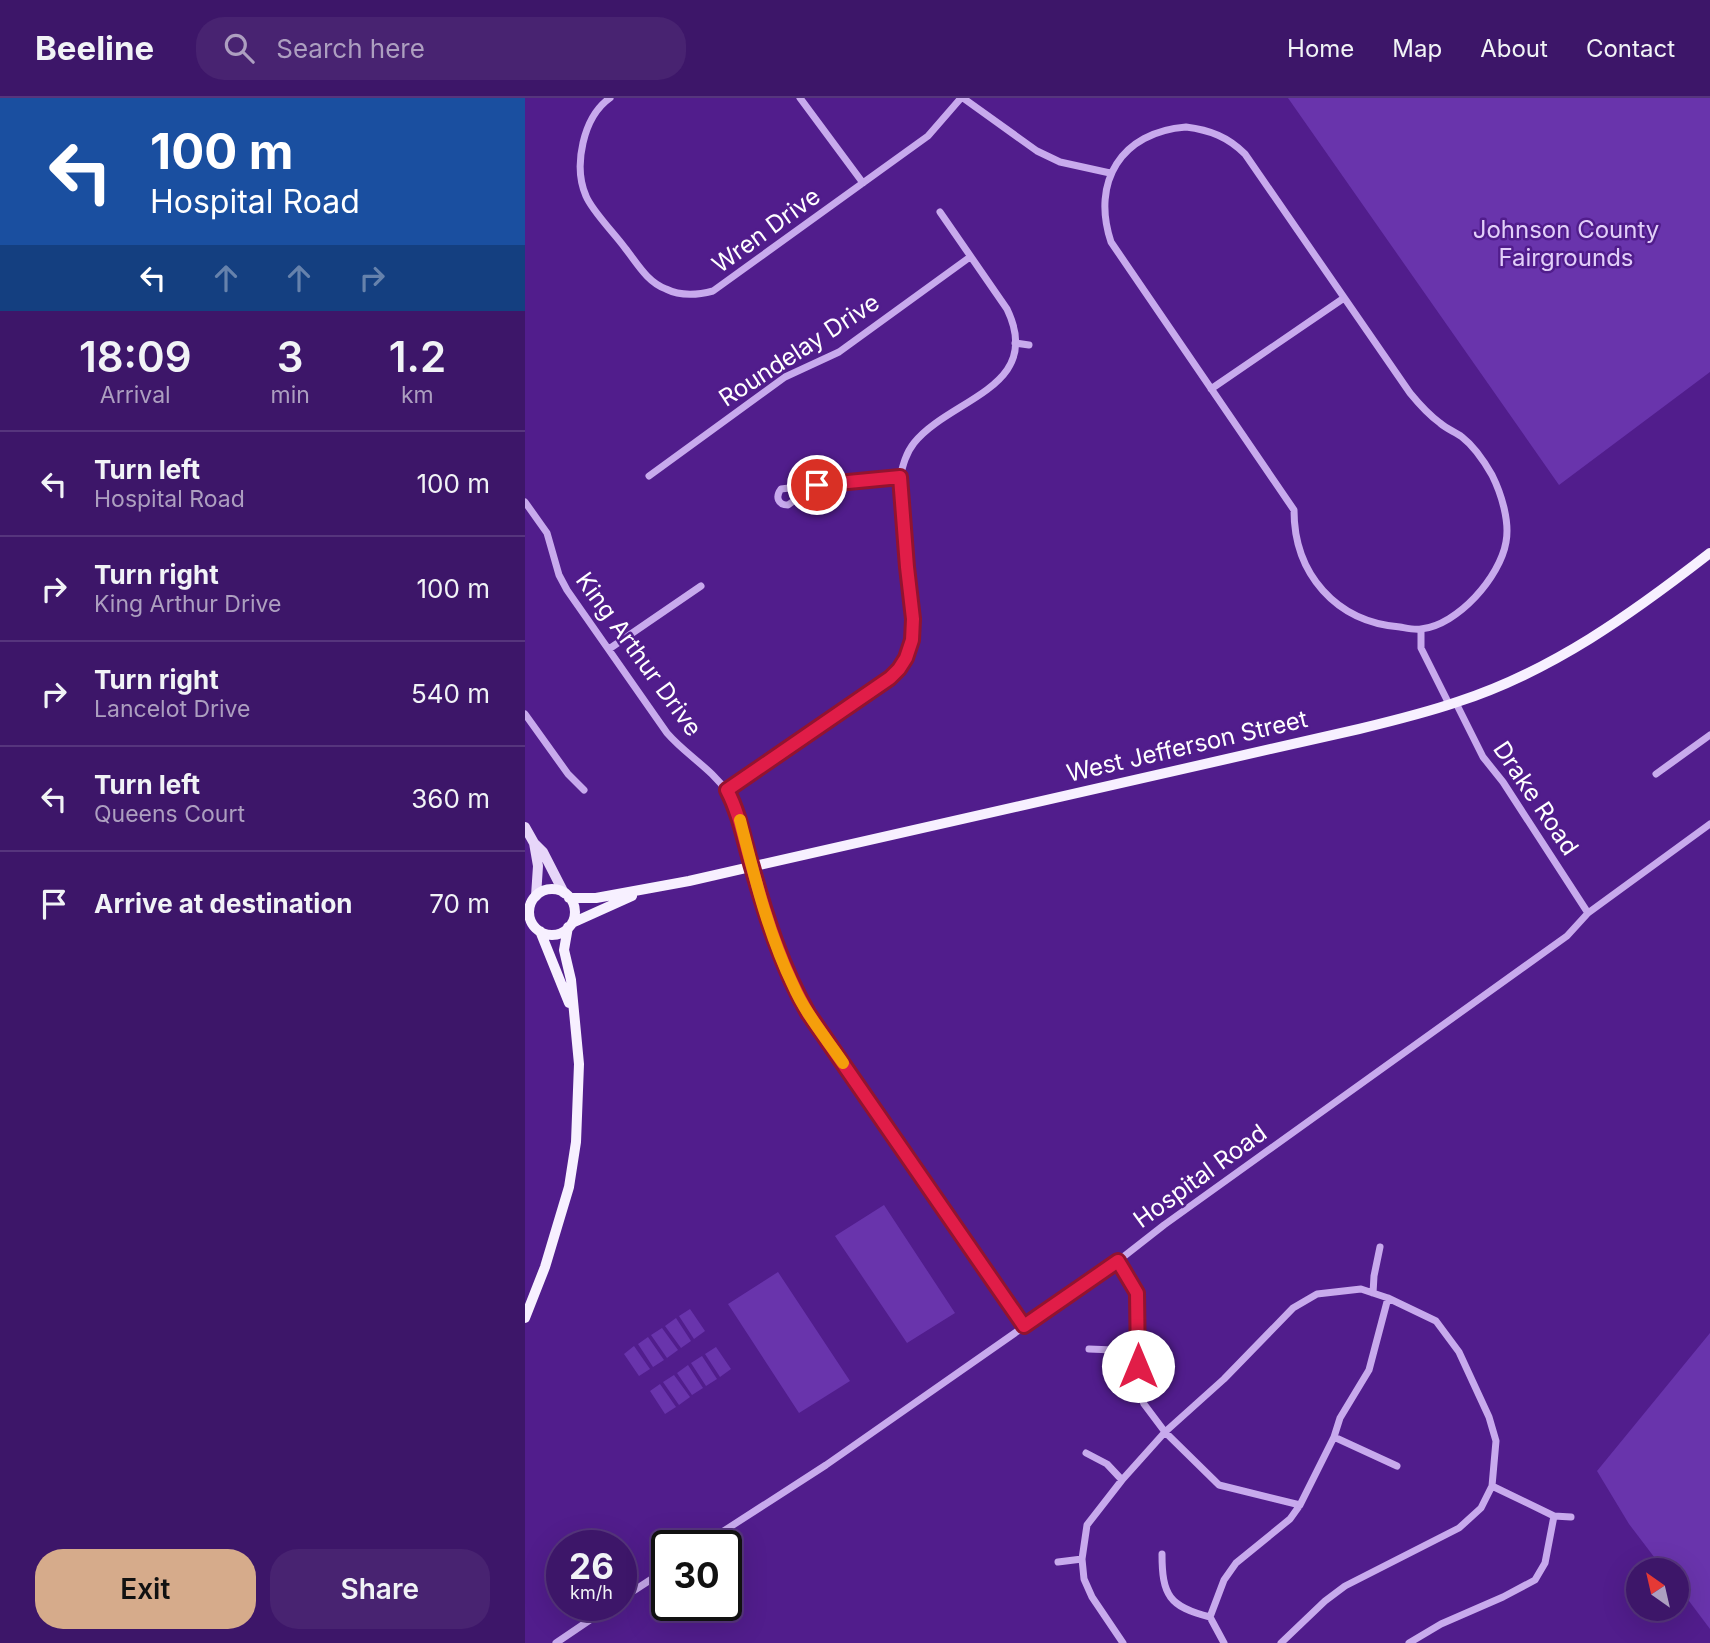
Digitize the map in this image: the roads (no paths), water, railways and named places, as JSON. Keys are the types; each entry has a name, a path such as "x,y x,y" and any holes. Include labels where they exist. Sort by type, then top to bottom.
{"main road":[{"name":"West Jefferson Street","path":"566,895 596,898 637,892 1359,729 1452,704 1556,659 1627,616 1710,553"},
{"path":"525,1318 545,1267 569,1186 579,1104 579,1064 571,980 564,950 574,912 566,895 549,890 531,900 529,914 573,1012"},
{"name":"West Jefferson Street","path":"570,925 637,892"},
{"path":"533,927 552,935 570,925"}],"street":[{"name":"Wren Drive","path":"610,98 589,124 583,148 580,172 586,197 650,281 666,290 683,294 713,291 928,136 962,98"},
{"path":"800,98 863,183"},
{"path":"962,98 1037,151 1060,162 1110,173"},
{"path":"1167,129 1202,129 1233,142 1245,154 1344,298 1410,393 1442,425 1464,438 1483,460 1493,478 1505,514 1507,540 1497,566 1481,592 1458,611 1421,629 1379,626 1359,619 1317,585 1297,542 1294,510 1111,242 1104,201 1110,173 1137,143 1151,134 1167,129"},
{"path":"727,790 890,678 906,658 912,640 913,619 900,477 906,454 922,434 991,388 1002,377 1011,362 1015,343 1014,324 1007,309 940,212"},
{"name":"Roundelay Drive","path":"649,477 785,376 839,352 970,257"},
{"path":"1211,389 1344,298"},
{"path":"1015,343 1029,345"},
{"path":"789,488 900,477"},
{"name":"King Arthur Drive","path":"525,502 547,533 559,575 667,733 727,790 740,819 752,867 793,987 808,1013 1024,1326"},
{"path":"609,649 701,586"},
{"name":"Drake Road","path":"1421,629 1421,648 1483,757 1503,782 1588,913"},
{"path":"525,714 568,774 584,790"},
{"path":"1656,774 1710,735"},
{"name":"Hospital Road","path":"725,1530 826,1465 1118,1261 1164,1225 1567,936 1588,913 1710,824"},
{"path":"525,827 543,852 566,895"},
{"path":"531,900 538,866 534,843"},
{"path":"1373,1293 1380,1247"},
{"path":"1118,1261 1137,1293 1140,1394 1144,1404 1165,1432 1219,1485 1300,1505"},
{"path":"1123,1643 1092,1597 1084,1579 1082,1559 1087,1525 1122,1480 1165,1432 1224,1379 1293,1308 1317,1294 1361,1289 1388,1298 1436,1321 1458,1352 1485,1408 1496,1441 1492,1486 1481,1508 1459,1528 1345,1586 1317,1608 1281,1643"},
{"path":"1210,1617 1224,1580 1236,1563 1290,1519 1300,1505 1334,1437 1340,1418 1369,1370 1388,1298"},
{"path":"1089,1349 1138,1351"},
{"path":"1334,1437 1397,1466"},
{"path":"1086,1452 1107,1464 1122,1480"},
{"path":"1492,1486 1554,1516 1571,1517"},
{"path":"1409,1643 1441,1624 1535,1580 1545,1563 1554,1516"},
{"path":"1162,1554 1162,1581 1173,1602 1210,1617 1224,1643"},
{"path":"1058,1562 1082,1559"},
{"path":"556,1643 588,1621"}],"park label":[{"name":"Johnson County Fairgrounds","path":"1566,243"}]}
